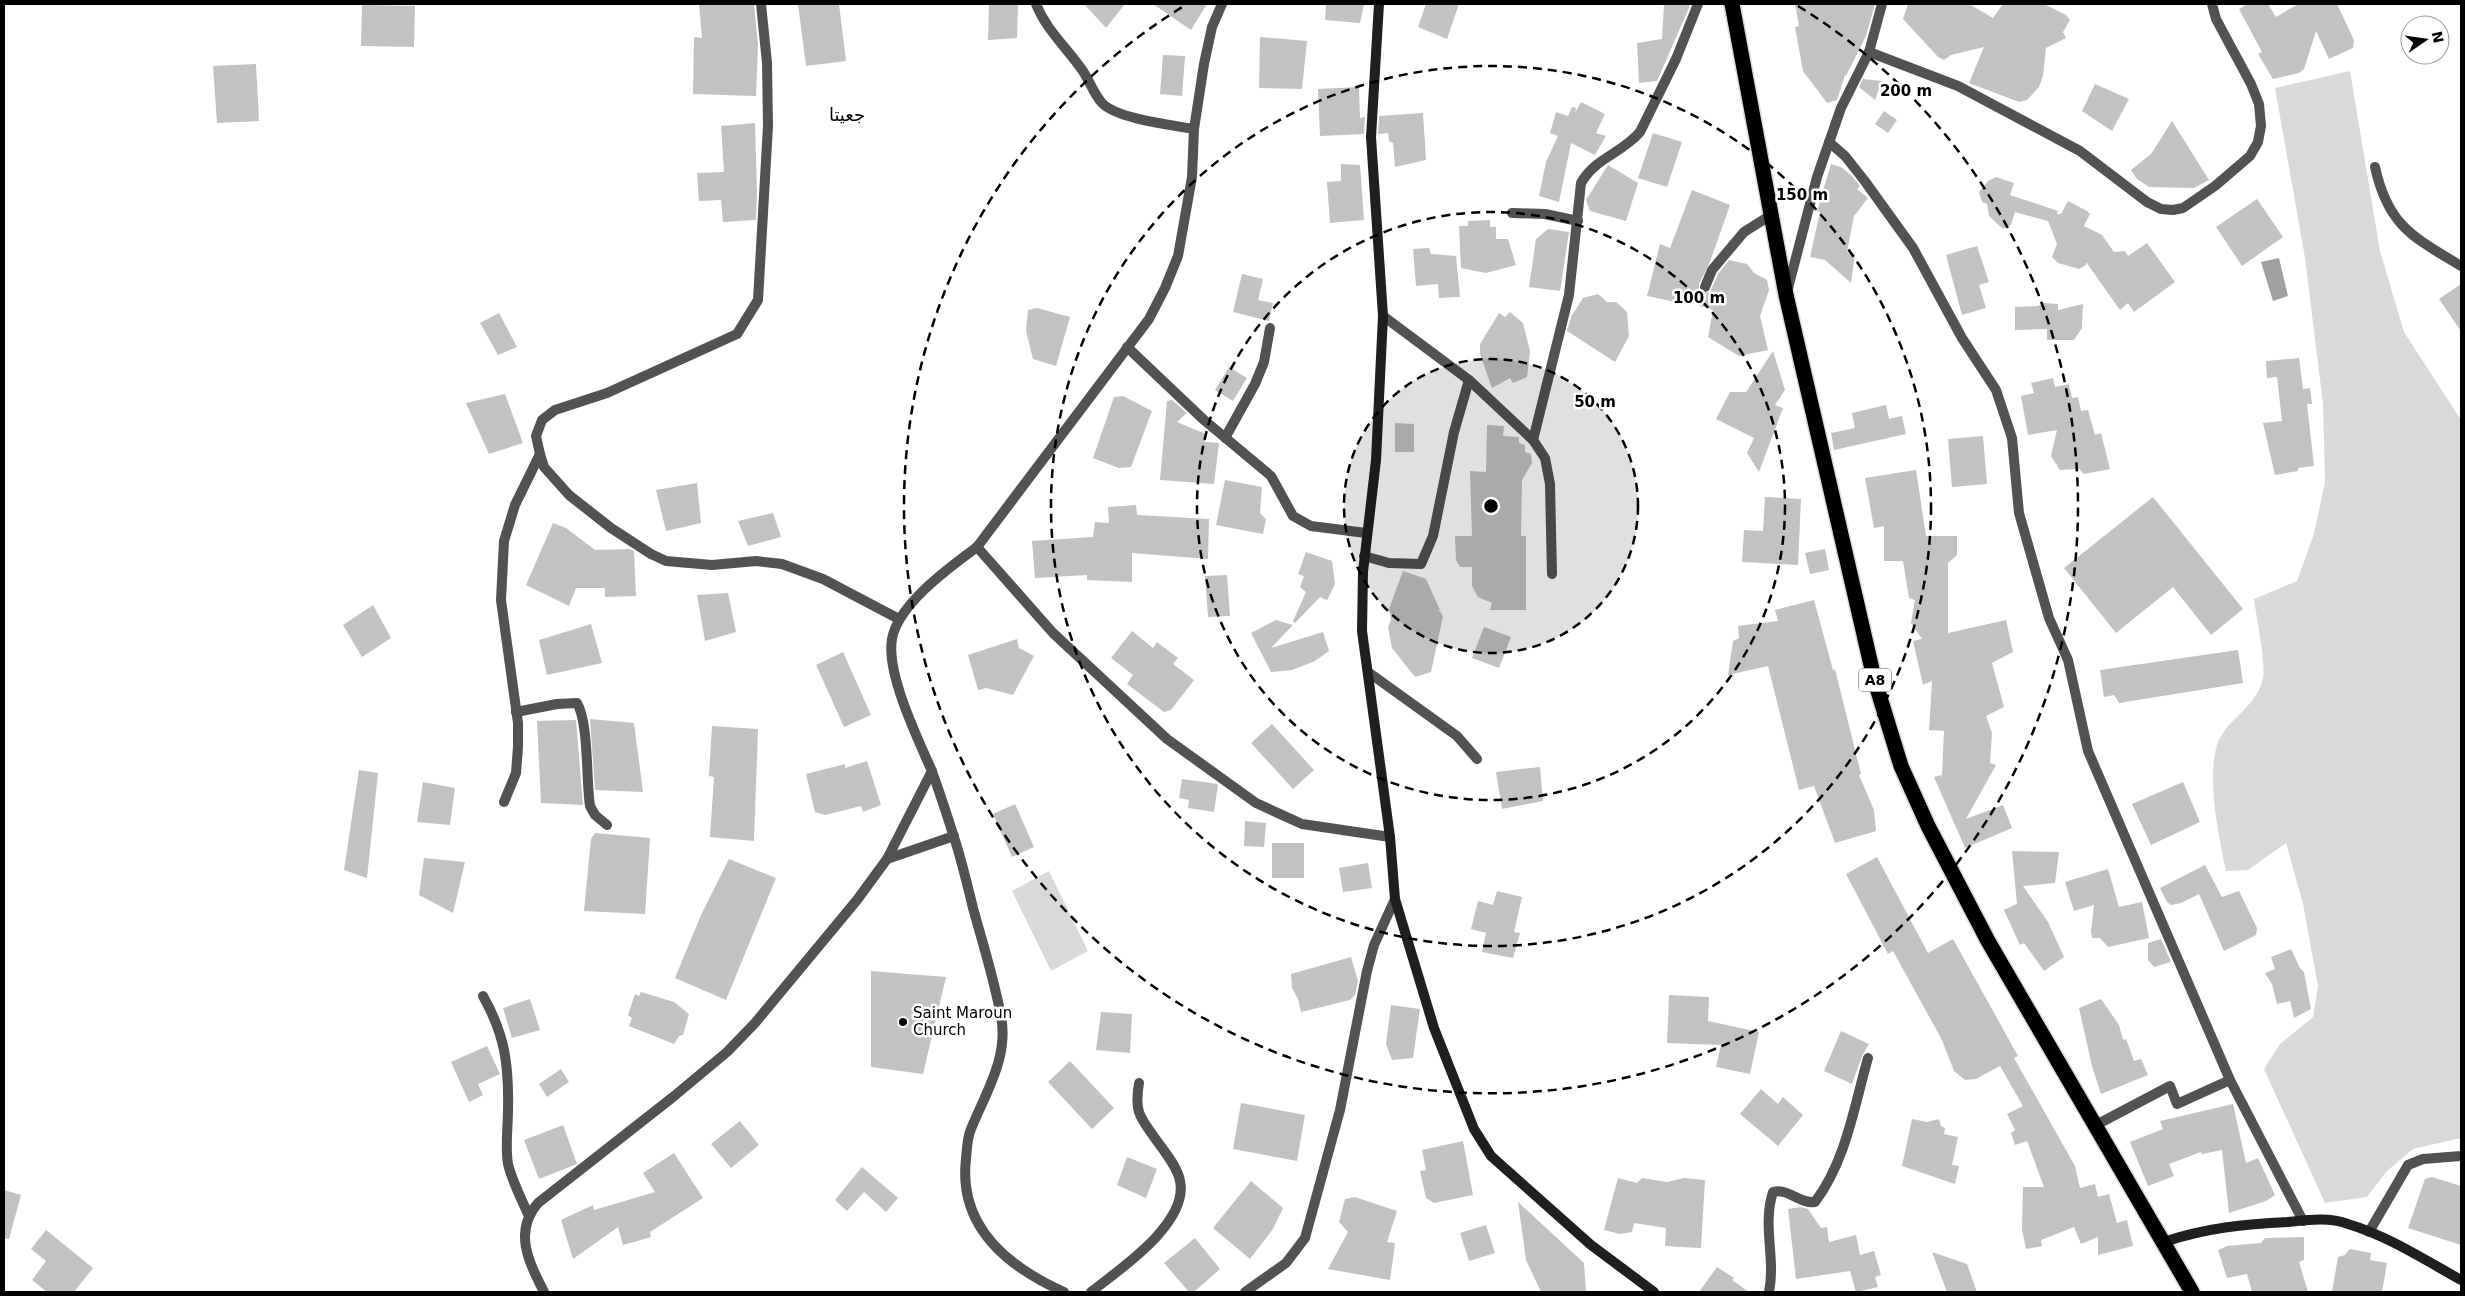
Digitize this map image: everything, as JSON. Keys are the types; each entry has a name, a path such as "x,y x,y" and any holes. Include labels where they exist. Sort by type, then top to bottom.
{"highway":[{"name":"A8","path":"1732,4 1786,295 1874,678 1901,766 1928,826 1988,940 2192,1292"}],"street":[{"path":"760,4 767,64 768,126 758,300 737,334 607,393 555,410 542,420 536,436 540,454 544,468 570,495 611,528 651,554 666,561 712,565 756,561 782,564 823,579 899,619"},
{"path":"1036,4 1042,18 1055,38 1082,68 1094,94 1104,106 1137,119 1194,129"},
{"path":"1064,1292 1014,1265 991,1244 974,1215 966,1193 966,1164 970,1132 1002,1055 1003,1026 954,836 932,771 914,732 892,666 892,640 899,619 940,574 978,547 1149,319 1165,288 1178,256 1192,177 1194,129 1212,27 1222,4"},
{"path":"1379,4 1371,136 1383,316 1376,460 1364,556 1362,631 1390,837 1395,898 1434,1028 1474,1129 1491,1156 1591,1245 1654,1292"},
{"path":"1533,440 1569,295 1581,182 1588,170 1631,142 1640,132 1676,59 1698,4"},
{"path":"1786,295 1817,177 1841,108 1869,52 1882,4"},
{"path":"1869,52 1958,86 2080,151 2147,202 2161,209 2173,210 2183,208 2215,186 2250,156 2258,142 2261,126 2259,104 2251,84 2216,18 2212,4"},
{"path":"1829,142 1845,156 1913,248 1958,331 1996,390 2012,438 2018,513 2049,618 2068,660 2088,752 2230,1080 2303,1221"},
{"path":"2375,167 2381,192 2393,216 2411,235 2461,266"},
{"path":"1512,213 1545,214 1578,221"},
{"path":"1705,287 1712,270 1744,232 1771,215"},
{"path":"1383,316 1469,380 1533,440 1545,458 1550,484 1552,574"},
{"path":"1225,438 1255,384 1264,362 1270,328"},
{"path":"1127,347 1225,438 1271,476 1293,516 1310,526 1366,533"},
{"path":"1364,556 1388,563 1422,564 1434,536 1454,432 1469,380"},
{"path":"504,802 516,773 518,748 516,712 501,600 504,541 515,505 540,454"},
{"path":"978,547 1054,633 1167,739 1256,803 1302,824 1390,837"},
{"path":"1368,672 1457,736 1478,759"},
{"path":"516,712 557,704 577,703 580,708 584,735 590,806 595,816 608,825"},
{"path":"528,1214 544,1198 727,1052 798,972 858,900 887,859 932,771"},
{"path":"887,859 954,836"},
{"path":"1247,1292 1286,1263 1306,1238 1340,1110 1367,971 1374,945 1395,898"},
{"path":"482,996 498,1024 502,1039 508,1094 507,1151 509,1165 528,1214 525,1241 527,1258 544,1292"},
{"path":"1769,1292 1771,1266 1768,1238 1773,1192 1785,1193 1810,1203 1815,1202 1820,1195 1840,1162 1868,1058"},
{"path":"2096,1125 2170,1086 2177,1104 2230,1080"},
{"path":"1091,1292 1142,1252 1169,1220 1181,1198 1180,1180 1168,1157 1144,1125 1139,1112 1136,1103 1139,1083"},
{"path":"2369,1232 2408,1165 2423,1159 2461,1156"},
{"path":"2164,1242 2192,1232 2222,1227 2319,1219 2347,1223 2369,1232 2412,1252 2461,1280"}],"shaded area":[{"path":"2350,71 2380,251 2404,332 2461,420 2461,1138 2413,1149 2387,1171 2367,1197 2325,1203 2264,1069 2280,1044 2313,1017 2318,986 2303,904 2286,843 2248,870 2226,871 2216,819 2213,778 2214,759 2218,743 2225,730 2257,693 2263,678 2262,651 2254,599 2297,581 2314,534 2325,482 2323,404 2305,258 2275,88"},
{"path":"2279,258 2288,296 2273,301 2261,262"},
{"path":"1049,871 1088,951 1051,971 1012,891"}],"building":[{"path":"699,4 754,4 758,44 756,96 693,94 694,37 702,38"},
{"path":"798,4 839,4 846,61 806,66"},
{"path":"989,4 1018,4 1017,38 988,40"},
{"path":"1084,4 1125,4 1106,28"},
{"path":"1153,4 1207,4 1191,30"},
{"path":"1326,4 1364,4 1360,23 1325,20"},
{"path":"1426,4 1459,4 1447,39 1418,27"},
{"path":"1664,4 1689,4 1689,8 1657,81 1639,83 1637,43 1662,39"},
{"path":"1795,4 1875,4 1866,36 1845,75 1837,100 1827,103 1803,71 1795,27 1799,26"},
{"path":"1908,4 1969,4 1993,18 2003,4 2044,4 2066,15 2070,20 2063,32 2066,38 2046,48 2043,76 2039,87 2027,100 2019,102 1969,83 1984,47 1951,55 1944,60 1938,57 1903,19"},
{"path":"2248,4 2268,4 2276,17 2298,4 2337,4 2354,40 2353,48 2329,59 2316,31 2304,69 2299,73 2273,79 2258,54 2262,52 2239,9"},
{"path":"362,5 415,6 414,47 361,46"},
{"path":"1260,37 1307,41 1302,89 1259,88"},
{"path":"1163,55 1185,56 1182,96 1160,94"},
{"path":"256,64 259,121 217,123 213,66"},
{"path":"1863,79 1882,81 1875,100 1859,87"},
{"path":"2095,84 2129,99 2112,131 2082,111"},
{"path":"1359,87 1360,118 1365,117 1364,134 1320,136 1318,89"},
{"path":"1581,102 1605,114 1596,133 1606,136 1595,155 1571,143 1559,202 1539,196 1546,162 1558,136 1550,133 1556,112 1568,116 1572,107 1576,108 1575,113"},
{"path":"1884,111 1897,120 1888,133 1875,124"},
{"path":"1423,113 1426,160 1395,167 1393,143 1389,141 1388,133 1378,134 1379,116"},
{"path":"2172,121 2209,180 2194,188 2149,187 2137,179 2131,170 2151,154"},
{"path":"755,123 756,220 723,222 721,200 699,201 697,173 724,172 721,126"},
{"path":"1653,133 1682,142 1667,187 1638,178"},
{"path":"1341,164 1360,165 1364,220 1330,223 1327,182 1341,181"},
{"path":"1831,164 1841,167 1852,176 1860,186 1857,189 1868,198 1854,216 1847,252 1855,254 1851,283 1825,260 1810,257 1820,212 1817,211"},
{"path":"1608,165 1638,183 1626,221 1590,211 1586,200"},
{"path":"1996,177 2014,183 2010,195 2058,211 2057,214 2061,214 2068,201 2087,211 2090,214 2084,226 2102,235 2114,252 2125,251 2128,256 2147,243 2175,282 2134,312 2128,303 2120,310 2086,262 2086,265 2079,269 2058,263 2052,257 2057,244 2048,221 2015,212 2011,225 2003,229 1989,216 1987,204 1982,202 1979,192 1988,181"},
{"path":"1692,190 1730,205 1710,262 1699,284 1699,291 1703,293 1710,292 1718,274 1729,260 1747,264 1754,273 1767,280 1769,290 1760,316 1768,350 1739,356 1708,337 1713,310 1678,299 1675,302 1647,296 1660,244 1670,248"},
{"path":"2257,199 2283,237 2242,266 2216,227"},
{"path":"1490,220 1490,227 1496,227 1496,239 1508,239 1516,265 1486,273 1461,268 1459,226 1468,226 1468,221"},
{"path":"1548,229 1569,232 1560,291 1529,287 1536,239"},
{"path":"1977,246 1989,282 1979,285 1986,308 1962,315 1946,255"},
{"path":"1429,248 1431,254 1456,256 1460,297 1439,298 1438,284 1416,286 1413,249"},
{"path":"1242,274 1263,279 1258,300 1273,303 1269,321 1233,312"},
{"path":"2461,284 2461,331 2439,299"},
{"path":"1598,294 1607,302 1616,302 1627,312 1629,336 1615,362 1567,331 1571,317 1583,298"},
{"path":"2043,303 2058,304 2058,310 2083,304 2082,328 2074,340 2047,340 2047,329 2015,330 2015,307 2038,306"},
{"path":"1037,308 1070,317 1056,366 1033,359 1026,331 1028,310"},
{"path":"1510,312 1523,323 1530,351 1527,377 1513,383 1510,378 1492,388 1480,354 1480,344 1499,313 1505,317"},
{"path":"499,313 517,347 498,355 480,323"},
{"path":"1773,351 1785,390 1775,405 1783,408 1759,472 1747,453 1754,438 1716,419 1730,392 1746,392"},
{"path":"2299,358 2303,389 2310,388 2312,404 2307,404 2314,466 2298,468 2298,471 2275,475 2263,423 2282,421 2277,377 2267,378 2266,361"},
{"path":"1229,367 1247,378 1233,401 1215,390"},
{"path":"2053,378 2055,387 2069,384 2072,398 2078,397 2081,411 2088,410 2095,435 2101,433 2110,469 2084,474 2079,469 2060,470 2051,456 2057,430 2028,435 2021,396 2034,393 2031,383"},
{"path":"505,394 523,443 489,454 466,403"},
{"path":"1123,396 1152,411 1131,467 1119,468 1093,458 1114,397"},
{"path":"1172,400 1187,413 1177,422 1206,434 1205,442 1219,443 1214,484 1160,480 1167,401"},
{"path":"1886,405 1889,419 1902,416 1906,434 1834,450 1831,433 1855,428 1852,413"},
{"path":"1395,423 1414,424 1414,452 1395,452"},
{"path":"1487,425 1504,426 1503,436 1519,437 1519,443 1525,445 1525,452 1531,454 1532,463 1522,480 1521,536 1526,536 1526,610 1490,610 1492,603 1478,597 1472,586 1472,567 1460,567 1456,560 1455,536 1472,536 1470,471 1486,472"},
{"path":"1983,436 1987,484 1952,487 1948,439"},
{"path":"1916,470 1926,536 1957,536 1957,555 1948,563 1948,633 2006,620 2013,652 1992,663 2004,707 1986,716 1992,733 1990,763 1996,765 1966,819 2003,805 2012,828 1965,848 1934,777 1942,775 1944,731 1929,730 1932,681 1923,685 1913,641 1922,639 1911,623 1915,600 1909,598 1903,561 1884,561 1884,526 1874,528 1865,478"},
{"path":"1225,480 1262,487 1260,513 1266,519 1263,534 1216,525"},
{"path":"697,483 701,523 666,531 656,490"},
{"path":"1765,497 1801,499 1798,565 1742,562 1744,530 1763,531"},
{"path":"2153,497 2243,609 2211,635 2173,587 2116,633 2064,568"},
{"path":"1136,505 1137,515 1209,519 1208,559 1132,553 1132,582 1087,580 1087,575 1035,578 1032,541 1093,537 1095,522 1109,523 1108,507"},
{"path":"773,513 781,537 748,546 738,521"},
{"path":"553,523 566,528 595,550 630,549 634,551 636,596 605,597 605,588 576,588 569,606 526,585"},
{"path":"1825,549 1829,570 1810,574 1805,553"},
{"path":"1306,552 1332,561 1335,584 1327,600 1320,597 1295,623 1293,621 1306,592 1300,587 1304,576 1298,574"},
{"path":"1403,571 1426,579 1440,610 1437,610 1443,616 1431,672 1415,677 1392,648 1388,627 1391,620 1389,609"},
{"path":"1227,575 1230,616 1208,617 1205,576"},
{"path":"728,593 736,632 705,641 697,595"},
{"path":"1814,600 1833,670 1835,669 1861,774 1859,775 1874,810 1876,831 1835,843 1814,786 1799,790 1768,666 1728,675 1733,641 1739,638 1738,626 1778,621 1775,610"},
{"path":"373,605 391,638 362,657 343,625"},
{"path":"1276,620 1293,625 1271,648 1323,632 1329,651 1315,661 1292,670 1271,672 1251,633"},
{"path":"591,624 602,663 547,675 539,640"},
{"path":"1484,627 1511,637 1499,668 1472,658"},
{"path":"1132,631 1153,648 1157,642 1178,658 1173,664 1194,680 1171,710 1164,712 1127,684 1133,675 1111,658"},
{"path":"1017,639 1019,648 1034,656 1013,695 986,688 978,690 968,655"},
{"path":"2238,650 2243,683 2119,703 2114,695 2104,697 2100,670"},
{"path":"843,652 871,715 844,727 816,665"},
{"path":"590,719 634,723 643,792 595,790"},
{"path":"576,720 583,805 541,803 537,721"},
{"path":"1272,724 1314,770 1293,789 1251,743"},
{"path":"712,726 758,729 754,841 710,837 714,777 709,776"},
{"path":"867,761 881,805 863,812 861,806 825,815 815,812 806,774 845,764 845,768"},
{"path":"1540,767 1543,801 1502,809 1496,772"},
{"path":"359,770 378,773 367,878 344,870"},
{"path":"1182,779 1218,784 1214,812 1188,808 1189,800 1179,798"},
{"path":"423,782 455,788 450,825 417,822"},
{"path":"2183,782 2200,822 2151,845 2132,804"},
{"path":"1015,804 1034,847 1012,857 993,814"},
{"path":"1245,821 1266,823 1264,847 1244,846"},
{"path":"595,833 650,838 645,914 584,911 591,839"},
{"path":"1272,843 1304,843 1304,878 1272,878"},
{"path":"2012,851 2059,852 2055,883 2023,886 2048,922 2064,957 2044,971 2024,943 2020,945 2004,910 2017,904"},
{"path":"1877,857 1928,953 1953,939 2018,1056 2014,1058 2075,1166 2080,1188 2095,1184 2098,1197 2109,1194 2117,1223 2127,1220 2133,1246 2098,1255 2098,1237 2081,1244 2074,1227 2041,1240 2042,1246 2026,1249 2022,1229 2023,1187 2044,1187 2027,1141 2015,1145 2011,1133 2015,1130 2007,1114 2023,1106 2000,1066 1976,1079 1965,1080 1954,1071 1942,1040 1893,951 1888,954 1846,874"},
{"path":"424,858 465,862 453,913 419,895"},
{"path":"729,859 776,878 726,1000 675,978 701,915"},
{"path":"1368,863 1372,888 1343,892 1339,868"},
{"path":"2205,865 2222,897 2239,891 2257,928 2256,935 2224,951 2199,894 2181,903 2171,905 2167,902 2160,888"},
{"path":"2108,869 2119,907 2142,902 2149,938 2108,947 2100,938 2092,938 2094,905 2074,911 2065,882"},
{"path":"1497,891 1522,897 1514,932 1520,933 1513,958 1482,952 1486,933 1471,929 1478,901 1493,905"},
{"path":"2161,939 2171,962 2154,967 2148,960 2148,943"},
{"path":"2291,949 2300,968 2304,972 2311,1009 2294,1018 2290,1001 2277,1004 2272,984 2265,973 2275,969 2271,957"},
{"path":"1351,957 1358,981 1355,995 1350,1000 1301,1012 1298,999 1292,988 1291,974"},
{"name":"Saint Maroun Church","path":"871,971 946,977 923,1074 871,1067"},
{"path":"641,992 674,1002 689,1014 683,1035 679,1036 674,1044 629,1026 632,1018 628,1015 635,994 639,996"},
{"path":"1669,995 1709,997 1708,1021 1759,1032 1750,1074 1716,1067 1721,1045 1667,1043"},
{"path":"530,999 540,1030 512,1038 503,1008"},
{"path":"2101,999 2119,1025 2123,1040 2126,1039 2134,1061 2141,1059 2148,1075 2101,1094 2092,1066 2079,1008"},
{"path":"1391,1005 1420,1009 1413,1058 1392,1060 1386,1044"},
{"path":"1101,1012 1132,1014 1130,1053 1096,1050"},
{"path":"1841,1031 1869,1044 1862,1056 1852,1084 1824,1071"},
{"path":"487,1046 500,1074 478,1084 483,1095 469,1102 451,1062"},
{"path":"1070,1061 1114,1108 1092,1129 1048,1082"},
{"path":"561,1069 569,1082 547,1097 539,1084"},
{"path":"1761,1089 1778,1104 1783,1097 1803,1115 1778,1146 1740,1114"},
{"path":"1241,1103 1305,1115 1297,1161 1233,1149"},
{"path":"2233,1104 2246,1163 2258,1158 2275,1195 2266,1201 2229,1213 2222,1150 2202,1154 2201,1152 2169,1164 2174,1176 2148,1186 2130,1142 2163,1129 2160,1121"},
{"path":"1912,1119 1927,1122 1939,1119 1941,1126 1945,1128 1944,1134 1958,1137 1952,1165 1959,1166 1955,1184 1902,1166"},
{"path":"740,1121 759,1145 731,1168 711,1144"},
{"path":"563,1125 577,1164 539,1179 524,1140"},
{"path":"1463,1141 1473,1195 1434,1203 1426,1198 1420,1171 1426,1170 1422,1150"},
{"path":"674,1153 703,1198 650,1232 651,1237 623,1245 618,1227 573,1259 561,1220 593,1205 594,1210 655,1192 643,1173"},
{"path":"1127,1157 1157,1169 1146,1198 1117,1185"},
{"path":"862,1167 898,1198 886,1212 864,1192 847,1211 835,1200"},
{"path":"2432,1177 2461,1186 2461,1245 2408,1228 2425,1179"},
{"path":"1618,1178 1637,1183 1642,1178 1667,1182 1684,1178 1705,1180 1701,1248 1665,1246 1666,1228 1634,1223 1632,1232 1620,1234 1604,1230"},
{"path":"1251,1181 1283,1208 1273,1229 1250,1259 1213,1228"},
{"path":"4,1190 21,1195 9,1239 4,1238"},
{"path":"1355,1197 1397,1211 1387,1242 1395,1243 1390,1280 1328,1269 1348,1232 1339,1222 1345,1199"},
{"path":"1518,1202 1584,1263 1586,1292 1541,1292 1526,1260"},
{"path":"1801,1207 1808,1209 1821,1228 1827,1227 1829,1242 1856,1235 1860,1255 1874,1251 1881,1275 1875,1277 1878,1287 1856,1292 1850,1271 1796,1279 1788,1209"},
{"path":"1486,1225 1495,1253 1469,1261 1460,1233"},
{"path":"46,1230 93,1268 74,1292 47,1292 32,1280 46,1261 31,1249"},
{"path":"2304,1237 2304,1260 2299,1262 2308,1292 2252,1292 2247,1274 2227,1278 2218,1250 2227,1246 2261,1243 2265,1238"},
{"path":"1195,1238 1220,1269 1194,1292 1189,1292 1164,1263"},
{"path":"2350,1249 2371,1253 2370,1260 2387,1263 2382,1292 2332,1292 2338,1257 2345,1255"},
{"path":"1932,1252 1967,1264 1977,1292 1947,1292"},
{"path":"1717,1267 1734,1278 1732,1280 1749,1292 1699,1292"}],"place":[{"name":"Saint Maroun Church","path":"903,1022"}],"district":[{"name":"جعيتا","path":"847,115"}]}
